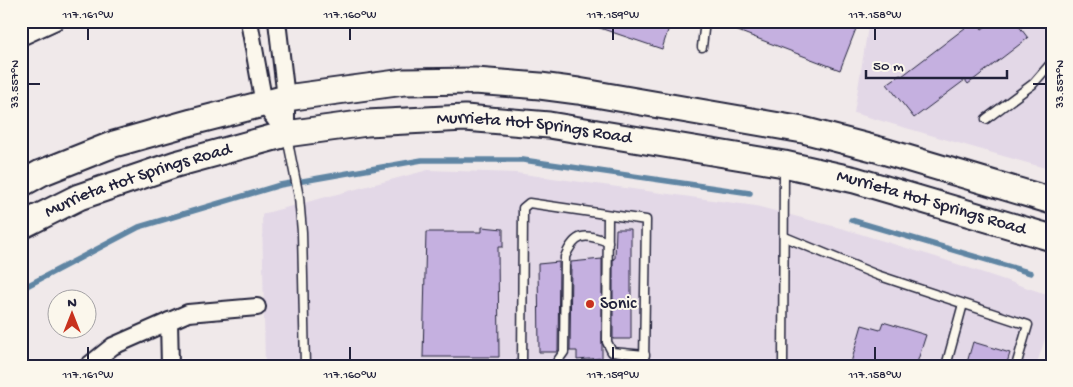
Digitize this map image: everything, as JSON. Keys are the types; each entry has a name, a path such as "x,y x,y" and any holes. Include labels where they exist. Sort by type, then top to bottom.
{"main road":[{"name":"Murrieta Hot Springs Road","path":"21,184 41,173 114,144 275,101 404,82 475,81 549,87 803,130 880,150 1052,201"},
{"name":"Murrieta Hot Springs Road","path":"21,226 79,197 176,164 286,134 367,123 465,118 549,125 784,164 855,180 1052,238"}],"street":[{"path":"21,36 56,21"},
{"path":"249,21 286,134"},
{"path":"275,101 277,21"},
{"path":"88,366 113,346 188,312 257,307"},
{"path":"169,321 170,366"}],"lane":[{"path":"702,47 705,21"},
{"path":"986,119 1033,84 1052,62"},
{"path":"286,134 298,196 302,232 305,366"},
{"path":"783,366 784,164"},
{"path":"522,366 523,208 529,203 646,220 644,366"},
{"path":"608,215 607,342 612,352 645,356"},
{"path":"554,366 564,352 565,257 570,244 580,237 593,236 608,242"},
{"path":"785,237 877,275 1028,325 1016,366"},
{"path":"946,366 963,304"}],"shaded area":[{"path":"869,21 1052,21 1052,170 854,113"},
{"path":"428,170 516,173 756,206 844,229 936,257 1052,296 1052,318 1036,366 265,366 262,214"}],"building":[{"path":"588,21 671,21 662,49 588,24"},
{"path":"717,21 859,21 840,70 717,23"},
{"path":"974,21 982,29 993,21 1015,21 1028,38 968,84 965,80 914,118 887,84 900,75 902,76"},
{"path":"482,227 503,229 503,247 498,247 499,357 423,357 426,232 482,232"},
{"path":"616,229 631,229 631,339 613,339 613,259 615,258"},
{"path":"602,259 602,358 577,360 577,351 570,351 571,262"},
{"path":"559,262 558,350 557,352 539,352 538,264"},
{"path":"883,322 926,335 916,366 850,366 862,325 880,330"},
{"path":"973,342 1010,353 1006,366 966,366"}],"waterway":[{"path":"21,289 139,227 280,185 422,160 523,160 750,193"},
{"path":"851,220 1031,273"}],"place":[{"name":"Sonic","path":"590,304"}]}
